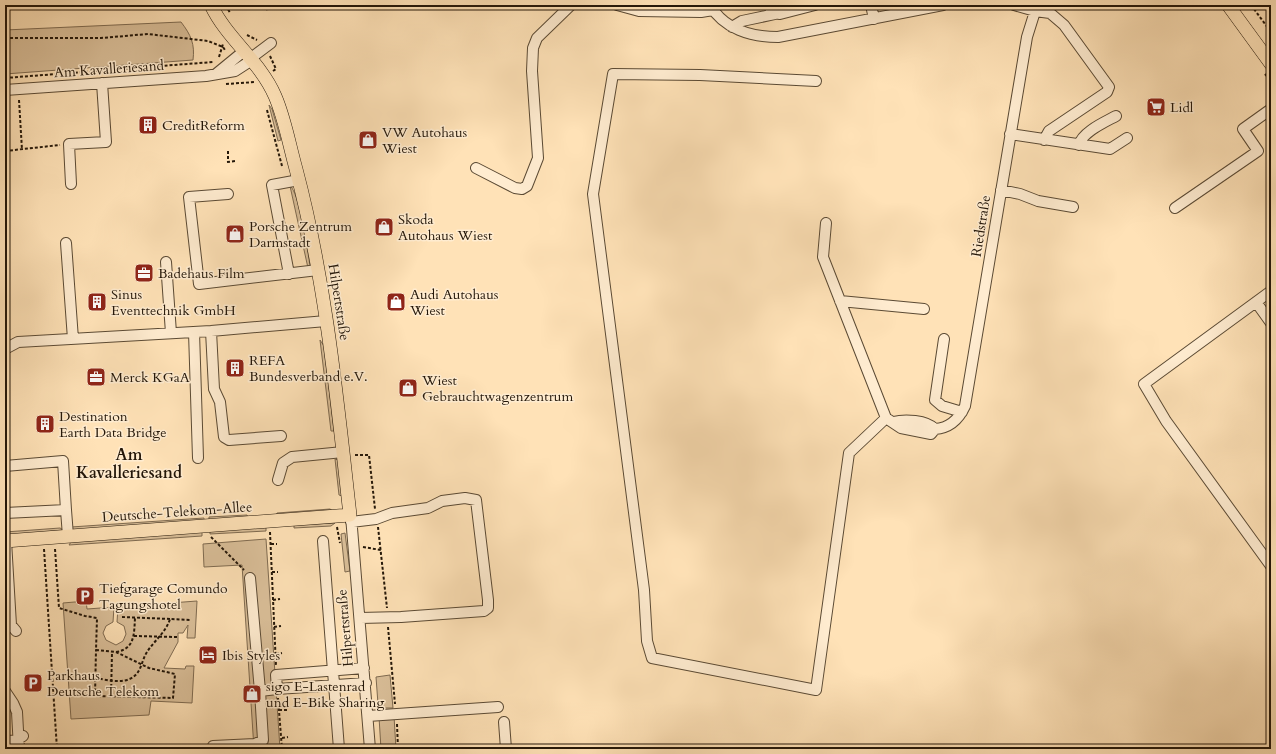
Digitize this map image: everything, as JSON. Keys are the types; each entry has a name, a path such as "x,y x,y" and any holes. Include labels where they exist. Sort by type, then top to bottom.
{"main road":[{"name":"Hilpertstraße","path":"211,5 218,19 268,81 277,101 293,182 318,270 326,321 351,518"},
{"path":"1228,5 1271,63"},
{"path":"1239,5 1271,49"},
{"name":"Deutsche-Telekom-Allee","path":"5,541 351,518"}],"street":[{"path":"476,168 515,188 522,189 528,186 538,158 532,71 533,48 537,38 571,5"},
{"path":"617,5 639,11 675,8 705,12 711,8 722,20 732,27 754,35 778,37 874,19 924,7 942,5"},
{"path":"732,27 742,21 772,9 815,5"},
{"path":"871,5 874,19"},
{"path":"1014,5 1036,8 1050,13 1064,25 1109,87 1108,92 1049,131 1044,140"},
{"name":"Riedstraße","path":"890,420 931,424 935,429 941,429 953,423 962,412 967,398 1000,190 1027,37 1036,8"},
{"name":"Am Kavalleriesand","path":"5,90 214,75 271,43"},
{"path":"816,81 700,75 613,74 593,194 644,590 647,641 652,658 816,690 850,453 890,420 823,257 826,223"},
{"path":"71,184 69,144 106,142 102,83"},
{"path":"1175,208 1258,151 1243,129 1271,109"},
{"path":"1079,145 1080,140 1086,135 1116,116"},
{"path":"1010,134 1110,149 1127,138"},
{"path":"289,274 272,185 293,182"},
{"path":"1000,190 1073,207"},
{"path":"228,194 189,196 199,284 318,270"},
{"path":"66,243 73,339"},
{"path":"166,262 172,333"},
{"path":"1271,292 1144,384 1166,421 1271,566"},
{"path":"840,301 924,309"},
{"path":"1256,302 1271,323"},
{"path":"5,349 18,342 211,331 326,321"},
{"path":"211,331 214,389 220,402 224,437 229,440 281,436"},
{"path":"194,332 198,458"},
{"path":"944,339 935,400 942,406 962,412"},
{"path":"278,480 283,463 292,457 343,452"},
{"path":"5,466 63,462 68,536"},
{"path":"351,518 376,519 392,513 428,508 442,501 465,498 476,500 488,608 484,611 476,612 401,618 360,618"},
{"path":"5,513 66,510"},
{"name":"Hilpertstraße","path":"351,518 366,683 370,749"},
{"path":"5,541 11,625 16,631"},
{"path":"324,541 339,749"},
{"path":"213,749 213,746 255,744 263,740 250,578"},
{"path":"277,689 276,675 364,668"},
{"path":"260,691 366,683"},
{"path":"5,691 14,703 17,712 20,741 10,742 5,740"},
{"path":"368,716 498,707"},
{"path":"504,722 506,749"}],"path":[{"path":"226,5 232,16"},
{"path":"1251,5 1271,32"},
{"path":"244,31 251,39 258,40"},
{"path":"5,38 101,38 148,34 201,40 223,47 225,50"},
{"path":"5,78 212,63 221,55 223,47"},
{"path":"246,80 247,82 254,82 258,88"},
{"path":"19,100 22,150"},
{"path":"267,109 293,182"},
{"path":"5,151 69,144"},
{"path":"228,151 228,162 236,161"},
{"path":"337,526 340,543"},
{"path":"270,533 276,675"},
{"path":"211,537 231,555 250,578"},
{"path":"43,538 57,749"},
{"path":"271,544 277,544"},
{"path":"363,547 381,550"},
{"path":"55,548 59,608 97,618 94,696 173,698 175,674 156,670 116,652 96,650"},
{"path":"272,572 278,572"},
{"path":"273,600 280,599"},
{"path":"388,617 398,749"},
{"path":"122,618 190,620"},
{"path":"116,652 128,647 134,640 135,618"},
{"path":"95,678 111,682 132,678 138,673 146,653 160,636 170,619"},
{"path":"274,627 281,626"},
{"path":"134,636 177,637"},
{"path":"111,697 112,651"},
{"path":"275,654 282,653"},
{"path":"277,689 282,749"},
{"path":"279,710 287,710"},
{"path":"282,738 288,737"}],"shaded area":[{"path":"130,5 174,5 174,8"},
{"path":"265,5 293,5 266,10"},
{"path":"181,22 192,40 193,60 5,74 5,30"},
{"path":"269,105 272,109 281,140 278,141"},
{"path":"290,186 297,199 303,223 310,266 308,268"},
{"path":"320,340 324,346 334,431 331,431"},
{"path":"335,459 338,460 342,496 339,495"},
{"path":"330,509 333,511 276,516 277,513"},
{"path":"247,515 248,518 209,521 209,517"},
{"path":"204,518 204,521 73,531 71,527"},
{"path":"335,523 331,526 294,528 294,525"},
{"path":"266,527 266,531 210,534 210,531"},
{"path":"60,528 64,530 5,536 5,532"},
{"path":"202,532 202,536 69,545 71,542"},
{"path":"345,533 350,571 345,572 341,534"},
{"path":"266,539 280,749 254,749 242,565 204,567 203,544"},
{"path":"86,601 87,609 114,607 113,622 106,626 103,633 106,640 116,645 123,641 126,634 124,626 117,622 118,607 197,601 195,638 187,638 188,625 183,633 178,633 178,642 164,668 185,669 186,666 194,666 192,703 151,701 149,715 71,719 63,603"},
{"path":"390,675 393,708 384,708 378,704 376,677"},
{"path":"394,716 396,749 381,749 379,717"}],"place":[{"name":"Lidl","path":"1156,107"},
{"name":"CreditReform","path":"148,125"},
{"name":"VW Autohaus Wiest","path":"368,140"},
{"name":"Skoda Autohaus Wiest","path":"384,227"},
{"name":"Porsche Zentrum Darmstadt","path":"235,234"},
{"name":"Badehaus Film","path":"144,273"},
{"name":"Sinus Eventtechnik GmbH","path":"97,302"},
{"name":"Audi Autohaus Wiest","path":"396,302"},
{"name":"REFA Bundesverband e.V.","path":"235,368"},
{"name":"Merck KGaA","path":"96,377"},
{"name":"Wiest Gebrauchtwagenzentrum","path":"408,388"},
{"name":"Destination Earth Data Bridge","path":"45,424"},
{"name":"Tiefgarage Comundo Tagungshotel","path":"85,596"},
{"name":"Ibis Styles","path":"208,655"},
{"name":"Parkhaus Deutsche Telekom","path":"33,683"},
{"name":"sigo E-Lastenrad und E-Bike Sharing","path":"252,694"}],"district":[{"name":"Am Kavalleriesand","path":"129,464"}]}
